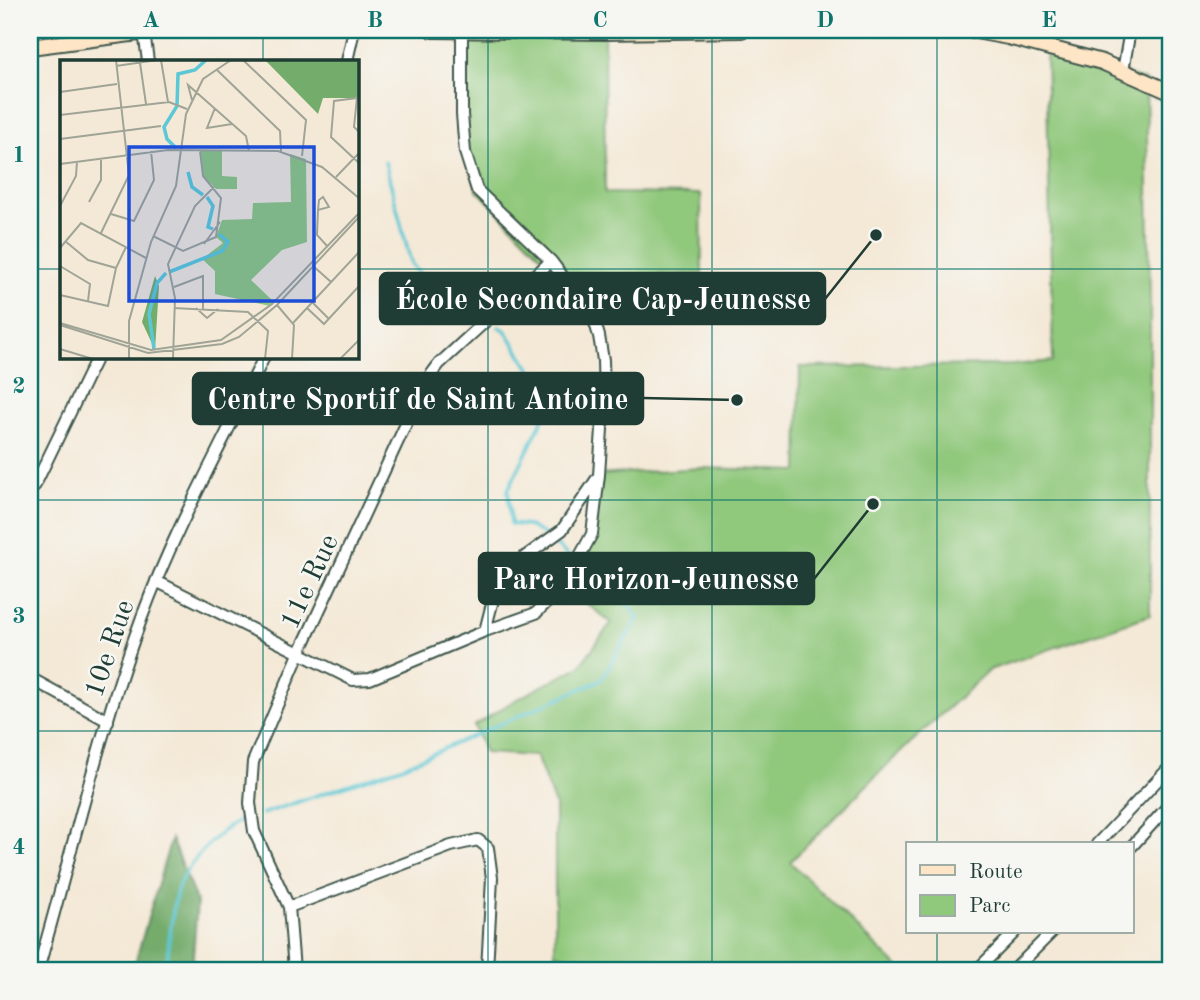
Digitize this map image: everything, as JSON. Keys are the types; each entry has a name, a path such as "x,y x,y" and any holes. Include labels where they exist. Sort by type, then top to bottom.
{"street":[{"path":"30,47 162,30"},
{"path":"347,60 354,30"},
{"path":"432,30 742,30"},
{"path":"970,30 986,31 1102,62 1170,92"},
{"path":"1123,71 1130,30"},
{"path":"156,581 353,680 370,679 485,631 536,613 564,585 592,534 604,398 599,336 584,305 551,261 477,190 465,152 462,114 463,31"},
{"path":"144,32 148,60"},
{"name":"11e Rue","path":"294,970 289,907 254,831 250,803 253,762 299,653 425,383 439,364 551,261"},
{"path":"30,490 36,485 96,359"},
{"name":"10e Rue","path":"37,970 107,721 156,581 263,359"},
{"path":"485,631 498,584 508,569 562,530 599,475"},
{"path":"30,678 107,721"},
{"path":"1099,842 1170,767"},
{"path":"1134,844 1170,804"},
{"path":"289,907 451,846 478,840 488,848 492,878 487,970"},
{"path":"976,970 1013,934"},
{"path":"1014,970 1050,934"}],"green space":[{"path":"462,31 604,32 605,193 701,194 702,274 562,277 477,190 465,152"},
{"path":"1046,47 1146,81 1150,294 1150,615 989,670 889,763 790,862 901,970 676,970 555,954 555,805 536,756 485,753 474,726 515,700 579,667 611,623 564,585 592,534 599,475 700,468 798,471 800,367 1013,365 1053,361"},
{"path":"171,839 197,903 192,970 133,970"}],"waterway":[{"path":"385,162 411,263 439,299 478,317"},
{"path":"499,327 505,330 542,387 542,421 508,490 511,524 529,526 547,536"},
{"path":"555,544 570,558"},
{"path":"262,814 404,766 601,680 638,618 625,599 581,568"},
{"path":"166,970 174,906 182,879 196,858 214,839 242,820"}],"place":[{"name":"École Secondaire Cap-Jeunesse","path":"876,235"},
{"name":"Centre Sportif de Saint Antoine","path":"737,400"},
{"name":"Parc Horizon-Jeunesse","path":"873,504"}]}
